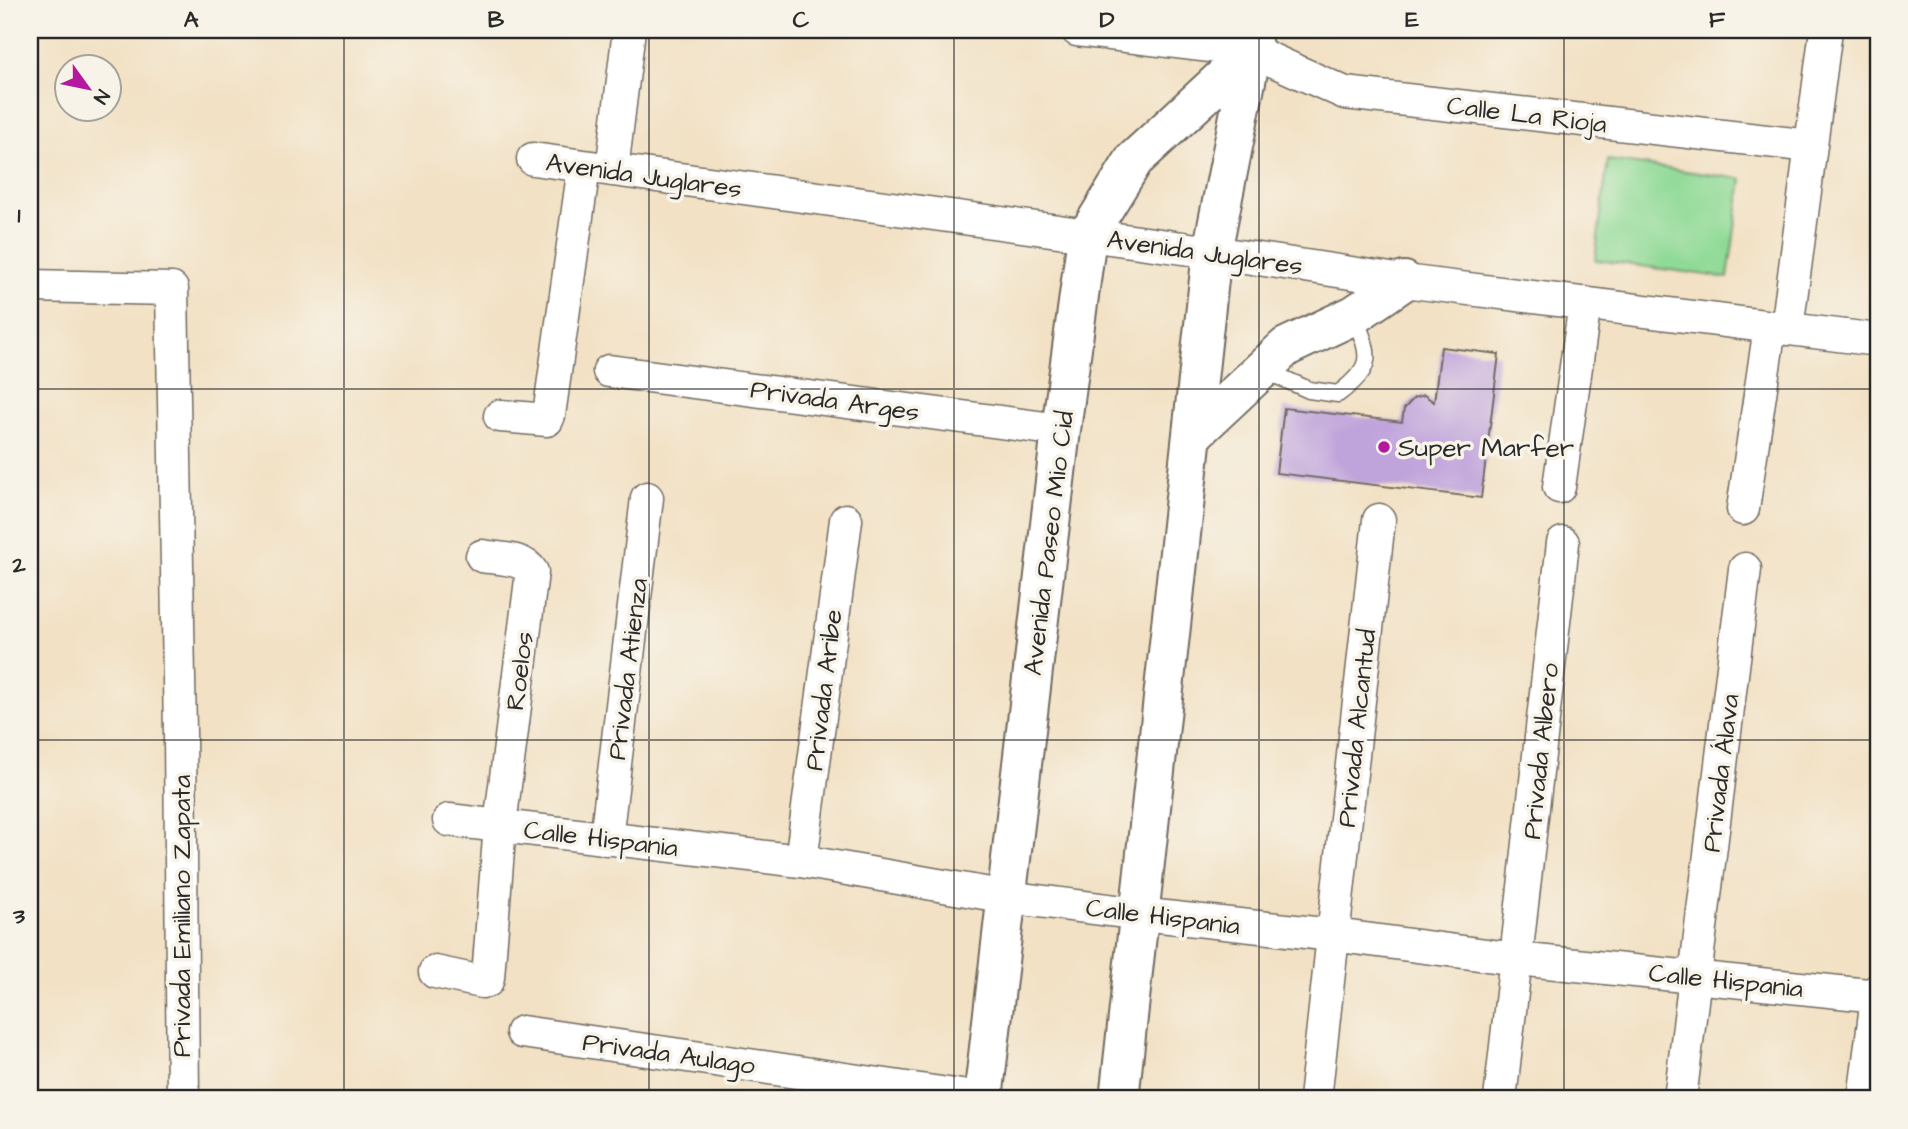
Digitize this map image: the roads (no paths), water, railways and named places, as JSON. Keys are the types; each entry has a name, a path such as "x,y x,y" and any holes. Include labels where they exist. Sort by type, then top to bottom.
{"street":[{"path":"500,416 547,420 549,415 598,168 629,30"},
{"name":"Calle La Rioja","path":"1077,30 1254,41 1345,93 1811,146"},
{"path":"1743,509 1811,146 1826,30"},
{"path":"1119,1099 1212,252 1254,41"},
{"name":"Avenida Paseo Mio Cid","path":"982,1099 1060,430 1087,236 1134,160 1254,41"},
{"name":"Avenida Juglares","path":"533,159 1404,281 1878,340"},
{"path":"1193,433 1286,347 1354,316 1404,281"},
{"name":"Privada Emiliano Zapata","path":"30,286 172,289 183,1099"},
{"path":"1559,487 1585,303"},
{"name":"Privada Arges","path":"609,371 1060,430"},
{"name":"Privada Atienza","path":"606,839 647,498"},
{"name":"Privada Aribe","path":"801,861 846,520"},
{"name":"Privada Alcantud","path":"1315,1099 1379,520"},
{"name":"Privada Albero","path":"1500,1099 1563,543"},
{"name":"Roelos","path":"482,556 521,562 528,565 531,572 500,825"},
{"name":"Privada Álava","path":"1680,1099 1745,569"},
{"name":"Calle Hispania","path":"449,820 801,861 1007,897 1140,914 1517,959 1878,995"},
{"path":"435,972 487,981 500,825"},
{"path":"1864,1099 1878,990"},
{"name":"Privada Aulago","path":"522,1032 982,1099"}],"lane":[{"path":"1264,370 1309,390 1338,394 1360,377 1368,351 1354,316"}],"place":[{"name":"Super Marfer","path":"1384,447"}]}
